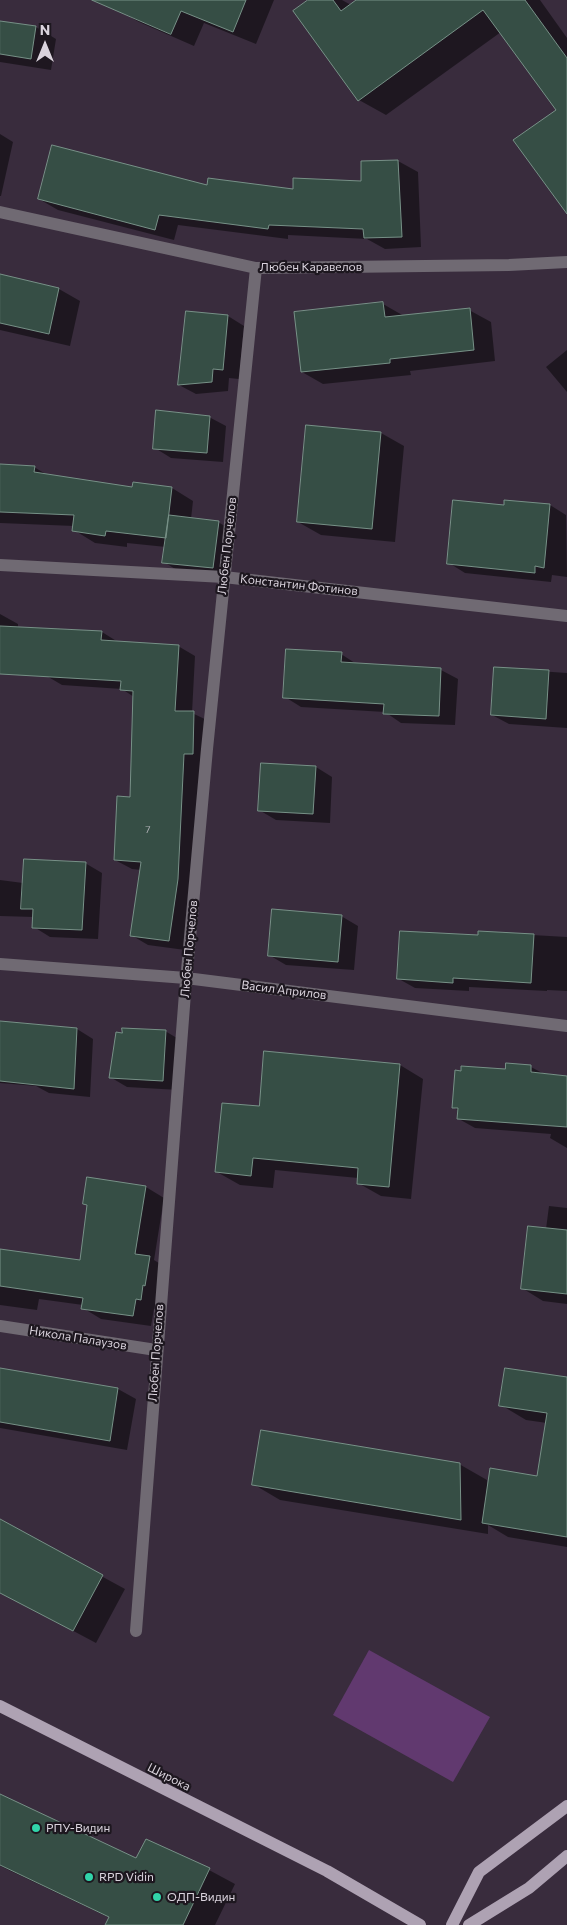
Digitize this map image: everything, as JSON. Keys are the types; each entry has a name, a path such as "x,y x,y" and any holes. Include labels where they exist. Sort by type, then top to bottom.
{"main road":[{"name":"Широка","path":"0,1706 327,1871 420,1925"},
{"path":"452,1925 479,1872 567,1806"},
{"path":"469,1925 529,1888 567,1856"}],"street":[{"name":"Любен Каравелов","path":"0,212 256,268 500,265 567,262"},
{"name":"Любен Порчелов","path":"136,1631 156,1350 186,978 224,577 256,268"},
{"name":"Константин Фотинов","path":"0,565 224,577 567,616"},
{"name":"Васил Априлов","path":"0,964 186,978 567,1026"},
{"name":"Никола Палаузов","path":"0,1326 156,1350"}],"shaded area":[{"path":"369,1650 490,1717 453,1782 333,1715"}],"building":[{"path":"92,0 246,0 233,32 181,11 171,34"},
{"path":"308,0 333,0 341,11 356,0 525,0 567,58 567,214 513,140 556,110 483,10 358,101 293,11"},
{"path":"0,21 36,26 31,59 0,54"},
{"path":"52,145 207,185 208,178 293,189 293,178 361,181 361,161 398,160 402,237 364,238 363,229 269,225 268,229 159,215 155,230 38,199"},
{"path":"0,274 59,288 49,334 0,323"},
{"path":"383,302 385,317 470,308 474,350 390,359 390,363 301,372 294,312"},
{"path":"186,311 228,315 223,370 213,369 212,382 178,385"},
{"path":"156,410 210,416 207,453 153,449"},
{"path":"306,425 381,432 372,529 297,522"},
{"path":"0,464 35,466 34,472 132,487 133,482 172,487 166,538 106,531 105,536 72,531 74,515 0,512"},
{"path":"453,500 504,505 504,500 550,504 544,568 535,566 535,573 447,564"},
{"path":"169,515 219,521 213,568 162,563"},
{"path":"0,626 102,631 101,640 179,645 175,711 194,711 193,754 184,754 178,879 169,941 130,936 141,862 114,860 117,796 130,797 133,691 120,690 121,681 0,674"},
{"path":"286,649 342,652 341,662 441,668 439,716 383,714 384,704 283,698"},
{"path":"494,667 549,670 546,719 491,715"},
{"path":"261,763 316,766 313,814 258,811"},
{"path":"24,859 86,862 82,930 32,928 33,909 21,909"},
{"path":"272,909 342,915 338,962 268,956"},
{"path":"400,931 478,935 478,931 534,934 531,983 453,978 453,983 397,979"},
{"path":"0,1021 77,1028 74,1089 0,1081"},
{"path":"122,1028 166,1030 163,1081 109,1078 116,1032 122,1033"},
{"path":"264,1051 400,1064 389,1187 357,1184 358,1168 253,1158 251,1176 215,1172 222,1103 259,1106"},
{"path":"506,1063 531,1065 531,1072 567,1076 567,1127 457,1119 458,1108 452,1108 455,1070 461,1071 461,1066 505,1069"},
{"path":"87,1177 146,1186 135,1254 150,1256 145,1286 143,1285 141,1300 136,1299 133,1316 81,1309 83,1298 0,1286 0,1249 80,1260 87,1205 83,1204"},
{"path":"528,1226 567,1230 567,1294 521,1289"},
{"path":"0,1368 118,1388 110,1441 0,1422"},
{"path":"505,1368 567,1377 567,1537 482,1523 490,1468 537,1476 547,1413 499,1406"},
{"path":"261,1430 460,1463 461,1520 252,1485"},
{"path":"0,1519 103,1575 73,1631 0,1593"},
{"path":"0,1794 136,1858 146,1839 210,1868 183,1925 105,1925 109,1917 0,1865"}],"place":[{"name":"РПУ-Видин","path":"36,1828"},
{"name":"RPD Vidin","path":"89,1877"},
{"name":"ОДП-Видин","path":"157,1897"}]}
